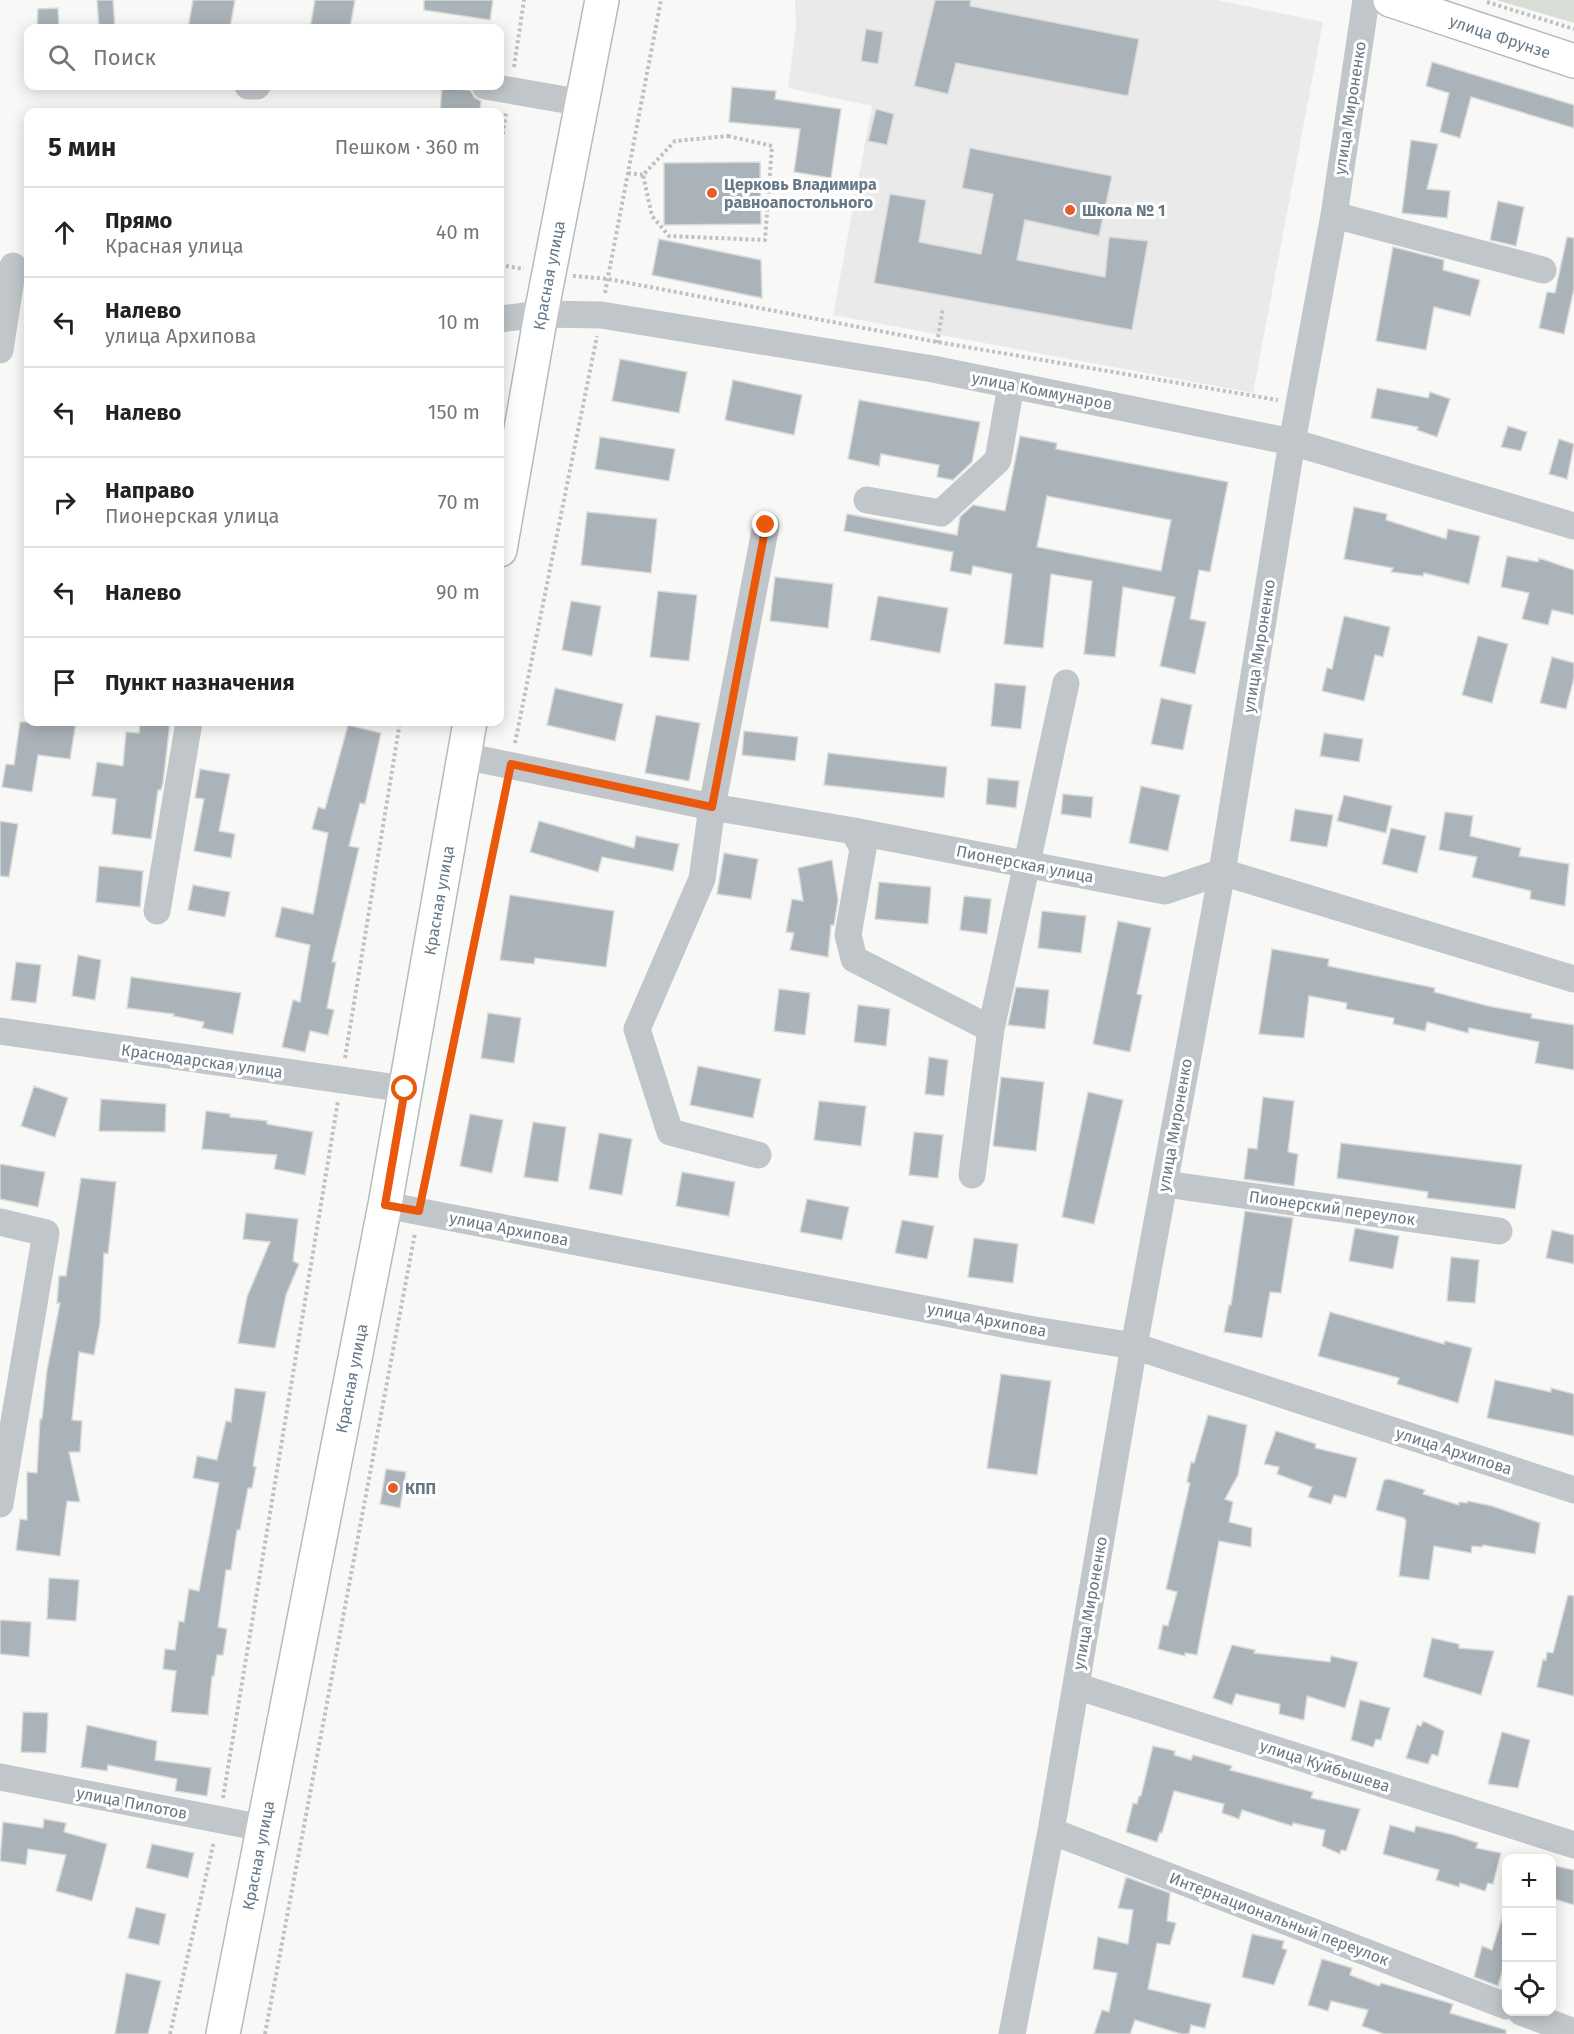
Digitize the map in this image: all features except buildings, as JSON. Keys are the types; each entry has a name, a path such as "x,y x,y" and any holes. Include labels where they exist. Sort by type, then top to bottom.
{"main road":[{"name":"Красная улица","path":"504,527 541,314 602,0"},
{"name":"улица Фрунзе","path":"1390,0 1574,61"},
{"name":"Красная улица","path":"224,2034 385,1205 469,726"}],"street":[{"name":"улица Мироненко","path":"1012,2034 1051,1831 1134,1346 1222,872 1292,442 1334,215 1366,0"},
{"path":"504,89 583,103"},
{"path":"1334,215 1543,270"},
{"path":"0,350 14,266"},
{"name":"улица Коммунаров","path":"504,319 541,314 601,315 933,369 1292,442 1574,526"},
{"path":"867,500 941,513 998,460 1011,385"},
{"path":"758,1155 670,1132 637,1029 702,879 712,807 766,525"},
{"path":"972,1175 991,1029 1066,683"},
{"path":"157,911 188,726"},
{"name":"Пионерская улица","path":"464,756 712,807 854,831 1165,891 1222,872"},
{"path":"854,831 863,849 848,935 855,958 991,1029"},
{"path":"1222,872 1574,979"},
{"name":"Краснодарская улица","path":"0,1031 342,1082 405,1089"},
{"name":"Пионерский переулок","path":"1165,1184 1499,1231"},
{"name":"улица Архипова","path":"385,1205 1029,1329 1134,1346 1574,1490"},
{"path":"0,1222 46,1233 0,1504"},
{"name":"улица Куйбышева","path":"1076,1686 1574,1845"},
{"name":"улица Пилотов","path":"0,1777 263,1828"},
{"name":"Интернациональный переулок","path":"1051,1831 1502,2004"},
{"path":"1532,2016 1574,2032"}],"path":[{"path":"265,2034 419,1211 601,315 661,0"},
{"path":"1481,0 1574,29"},
{"path":"728,136 772,146 765,240 669,236 652,216 643,175 675,141 728,136"},
{"path":"628,173 643,175"},
{"path":"504,266 608,279 937,342 1299,405"},
{"path":"933,369 943,308"},
{"path":"171,2034 219,1820 399,726"}],"shaded area":[{"name":"Школа № 1","path":"795,0 1217,0 1323,22 1253,393 833,315 872,106 788,88 796,27"},
{"path":"1496,0 1574,0 1574,23"}],"place":[{"name":"Церковь Владимира равноапостольного","path":"712,193"},
{"name":"Школа № 1","path":"1070,210"},
{"name":"КПП","path":"393,1488"}],"route":[{"path":"405,1089 385,1205 419,1211 511,764 712,807 766,525"}]}
